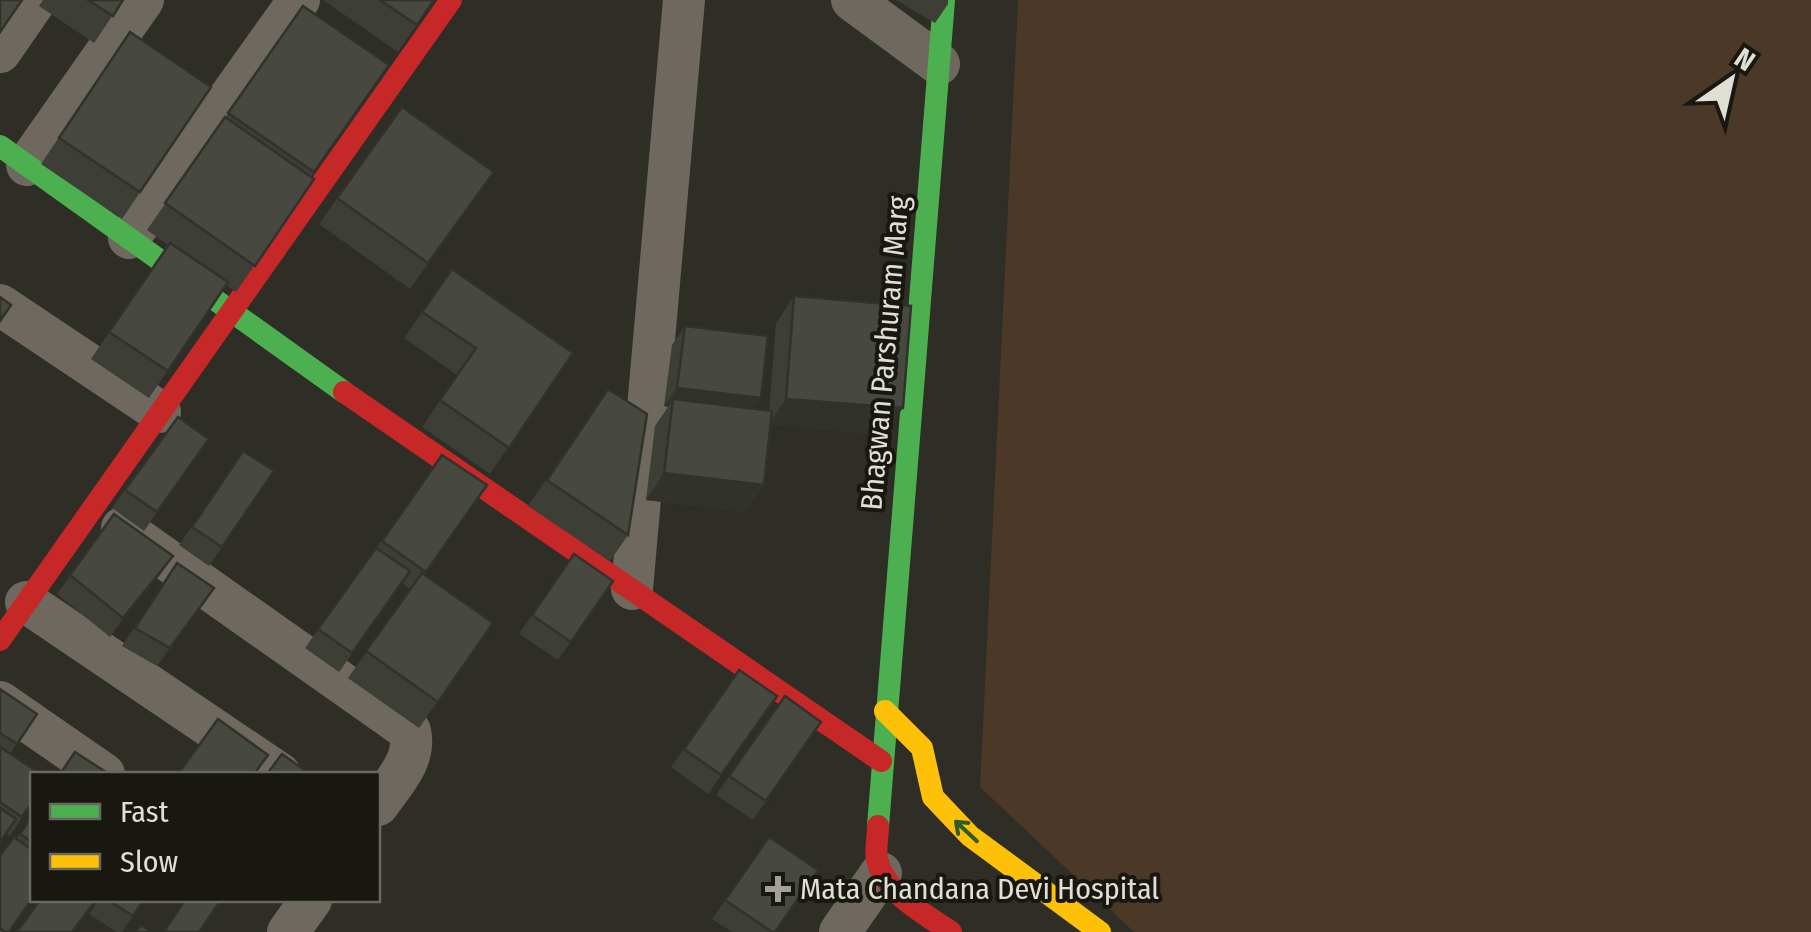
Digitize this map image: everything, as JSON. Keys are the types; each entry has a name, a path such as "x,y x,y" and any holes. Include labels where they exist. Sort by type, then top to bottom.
{"street":[{"path":"0,52 36,0"},
{"path":"144,0 13,156 415,443 881,761"},
{"path":"130,238 300,0"},
{"path":"0,640 451,0"},
{"path":"632,589 684,0"},
{"path":"852,0 938,64"},
{"name":"Bhagwan Parshuram Marg","path":"880,873 876,836 881,761 944,0"},
{"path":"0,305 160,412"},
{"path":"92,508 410,731 412,748 407,762 380,802"},
{"path":"26,602 277,772"},
{"path":"0,702 101,772"},
{"path":"886,711 922,748 933,797 970,836 1100,932"},
{"path":"840,932 880,873 895,891 951,932"}],"shaded area":[{"path":"1018,0 1811,0 1811,932 1134,932 980,787"}],"building":[{"path":"0,0 22,0 0,32"},
{"path":"88,0 123,0 113,16"},
{"path":"380,0 434,0 417,25"},
{"path":"303,6 389,65 314,172 228,113"},
{"path":"130,32 211,87 140,192 59,138"},
{"path":"402,107 494,172 428,263 337,198"},
{"path":"225,117 314,179 255,266 165,203"},
{"path":"170,243 228,282 168,371 109,332"},
{"path":"452,269 573,353 509,448 440,400 476,348 422,312"},
{"path":"794,296 911,306 903,408 786,399"},
{"path":"0,297 11,305 0,321"},
{"path":"685,326 768,336 761,398 677,388"},
{"path":"608,389 647,414 628,535 547,480"},
{"path":"673,399 772,411 764,485 664,473"},
{"path":"178,417 209,439 157,512 125,490"},
{"path":"243,451 274,471 222,547 192,527"},
{"path":"442,455 487,485 426,572 382,541"},
{"path":"114,514 173,556 123,618 70,575"},
{"path":"376,548 410,571 352,653 318,629"},
{"path":"574,554 613,581 571,642 532,615"},
{"path":"177,563 214,588 170,648 135,628"},
{"path":"422,573 493,623 438,702 366,651"},
{"path":"739,670 777,696 721,775 684,749"},
{"path":"0,689 37,714 17,744 0,733"},
{"path":"785,696 821,722 766,801 729,776"},
{"path":"218,719 268,755 255,772 179,772"},
{"path":"0,747 38,772 30,772 30,805 22,817 0,802"},
{"path":"75,752 106,772 61,772"},
{"path":"282,754 307,772 268,772"},
{"path":"0,808 16,819 0,842"},
{"path":"30,819 30,841 20,834"},
{"path":"14,837 30,849 30,902 9,932 0,928 0,856"},
{"path":"769,837 818,870 775,932 725,900"},
{"path":"39,902 94,902 72,932 17,932"},
{"path":"111,902 143,902 133,916"},
{"path":"184,902 220,902 199,932 165,930"}],"traffic: fast":[{"path":"878,826 944,0"},
{"path":"0,146 344,392"}],"traffic: slow":[{"path":"885,711 922,748 933,797 970,836 1100,932"}],"traffic: jam":[{"path":"0,640 451,0"},
{"path":"344,392 881,761"},
{"path":"878,826 877,859 888,882 907,902 951,932"}],"place":[{"name":"Mata Chandana Devi Hospital","path":"778,889"}]}
